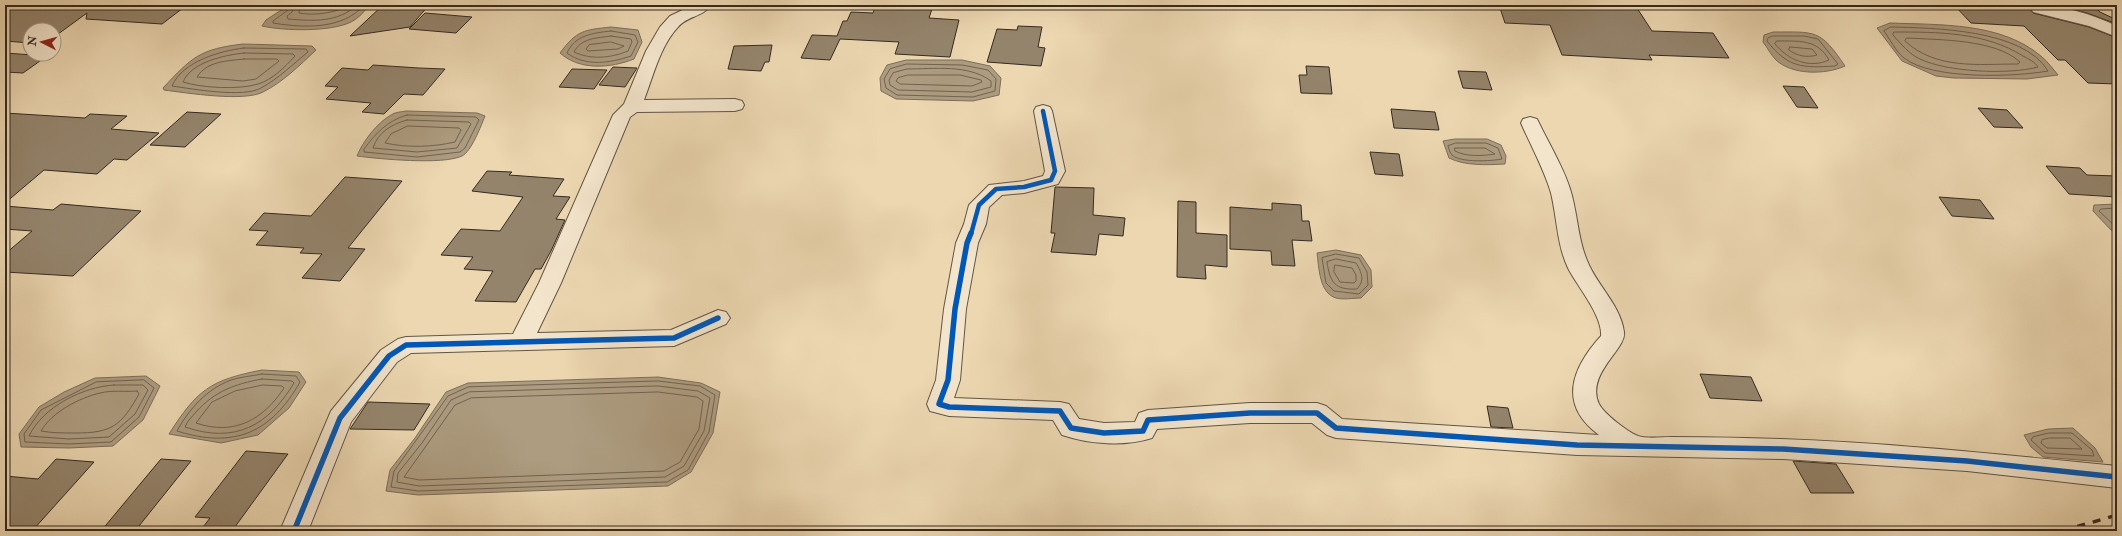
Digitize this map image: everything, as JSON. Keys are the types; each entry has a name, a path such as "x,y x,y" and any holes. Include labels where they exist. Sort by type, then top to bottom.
{"street":[{"path":"520,343 550,282 622,115 632,106 658,49 671,25 680,16 700,9 703,5"},
{"path":"2039,8 2095,22 2117,32"},
{"path":"632,106 735,105"},
{"path":"1043,111 1055,170 1051,180 1024,187 996,189 978,205 975,224 967,243 955,309 948,380 939,404 949,407 1060,411 1071,428 1104,433 1143,431 1148,420 1250,413 1317,413 1336,428 1577,445 1783,449 1967,460 2117,477"},
{"path":"1530,123 1558,184 1568,235 1578,266 1593,290 1613,331 1612,339 1600,353 1588,375 1583,390 1591,415 1602,426 1634,446"},
{"path":"294,531 340,418 390,356 406,345 674,338 718,318"}],"water":[{"path":"289,5 369,5 361,15 351,22 332,28 295,30 262,26 266,20"},
{"path":"1890,23 1950,25 1990,31 2008,37 2026,46 2042,57 2058,75 2027,79 1954,78 1936,76 1902,61 1877,28"},
{"path":"611,27 638,30 642,42 634,59 606,66 596,66 577,63 560,53 576,35 587,30"},
{"path":"1773,32 1799,32 1816,35 1829,45 1845,66 1819,72 1791,69 1776,60 1763,42 1764,35"},
{"path":"243,44 312,46 316,50 291,73 270,88 254,95 229,97 164,90 163,88 173,77 198,56 216,49"},
{"path":"906,60 962,60 990,66 1001,78 999,95 973,101 896,99 881,91 880,78 887,65"},
{"path":"406,111 477,113 485,116 469,149 462,156 453,159 426,161 395,160 357,156 367,139 386,118 393,114"},
{"path":"1455,139 1487,139 1501,145 1506,156 1505,164 1469,164 1449,158 1443,141"},
{"path":"2117,204 2117,232 2111,230 2093,211 2094,205"},
{"path":"1336,250 1361,255 1371,270 1372,287 1361,298 1339,299 1330,295 1326,291 1319,272 1317,253"},
{"path":"262,370 299,372 306,382 289,408 258,435 221,443 169,434 188,407 206,389 229,378"},
{"path":"146,376 160,386 143,420 113,446 69,448 21,447 19,434 39,407 64,392 95,378"},
{"path":"658,377 701,383 720,392 713,433 691,472 668,486 418,495 386,491 390,470 415,438 446,392 468,383"},
{"path":"2073,428 2095,448 2103,462 2043,457 2031,447 2024,435 2048,429"}],"building":[{"path":"5,5 187,5 162,24 86,19 87,13 62,31 62,22 22,22 22,42 5,41"},
{"path":"383,5 429,5 410,27 350,36"},
{"path":"876,5 932,9 929,18 959,20 950,57 895,54 899,42 840,39 830,60 801,58 812,35 837,36 843,21 847,21 851,12 873,13"},
{"path":"1499,5 1635,5 1652,31 1713,33 1729,58 1649,55 1652,60 1562,55 1550,25 1505,23"},
{"path":"1954,5 2031,5 2030,9 2033,13 2089,27 2117,38 2117,84 2088,83 2065,60 2058,60 2024,26 1971,23"},
{"path":"2054,5 2092,5 2100,12 2117,20 2117,24 2087,13"},
{"path":"425,13 472,17 456,33 409,29"},
{"path":"1018,26 1042,27 1038,47 1045,48 1041,66 987,62 997,29 1017,30"},
{"path":"772,45 769,62 765,62 761,71 728,69 734,46"},
{"path":"5,53 22,54 22,62 39,62 23,73 5,72"},
{"path":"373,65 445,69 423,95 404,94 384,114 362,112 371,103 326,99 338,87 325,86 342,68 368,70"},
{"path":"1306,66 1329,67 1332,94 1301,93 1299,75 1307,75"},
{"path":"613,67 637,68 625,87 599,85"},
{"path":"572,69 607,70 594,89 559,87"},
{"path":"1458,71 1486,72 1492,90 1463,88"},
{"path":"1783,86 1804,87 1818,108 1797,107"},
{"path":"1978,108 2007,110 2023,128 1994,127"},
{"path":"1391,109 1435,112 1439,130 1394,128"},
{"path":"187,112 221,114 185,147 150,145"},
{"path":"5,113 85,118 90,114 127,116 111,129 159,133 127,160 114,159 97,174 44,170 5,203"},
{"path":"1370,152 1399,154 1403,176 1375,174"},
{"path":"2046,166 2080,168 2087,175 2117,176 2117,197 2069,194"},
{"path":"487,171 512,172 509,175 564,179 553,196 570,197 556,219 565,220 551,251 541,269 535,269 516,302 475,301 493,271 464,269 473,257 441,255 461,229 500,231 523,197 472,191"},
{"path":"345,177 402,181 348,248 365,249 340,281 302,278 322,254 300,253 304,248 256,245 268,231 249,230 264,213 311,216"},
{"path":"1055,187 1094,188 1093,215 1125,218 1123,236 1099,234 1096,255 1051,252 1055,233 1051,233"},
{"path":"1939,197 1980,200 1994,219 1952,216"},
{"path":"1178,201 1196,202 1196,233 1227,235 1227,267 1205,265 1206,279 1177,277"},
{"path":"1272,203 1301,205 1302,221 1309,221 1312,241 1292,240 1295,266 1272,265 1271,251 1230,249 1230,207 1272,210"},
{"path":"61,204 141,211 73,276 5,272 5,254 32,231 5,229 5,206 53,210"},
{"path":"1700,374 1751,377 1762,401 1710,398"},
{"path":"368,402 430,404 414,430 350,429"},
{"path":"1487,406 1508,408 1513,428 1491,427"},
{"path":"246,451 288,454 232,531 200,531 210,518 195,517"},
{"path":"56,459 94,462 33,530 5,528 5,476 38,479"},
{"path":"161,459 191,461 135,531 101,531"},
{"path":"1793,461 1836,464 1854,493 1811,493"}],"railway":[{"path":"2062,531 2117,515"}],"cycle path":[{"path":"1043,111 1055,171 1051,180 1024,187 996,189 979,205 975,224 967,243 955,309 948,380 939,404 949,407 1060,411 1071,428 1104,433 1143,431 1148,420 1250,413 1317,413 1336,428 1577,445 1783,449 1967,461 2117,477"},
{"path":"294,531 340,418 389,356 406,345 674,338 718,318"}]}
